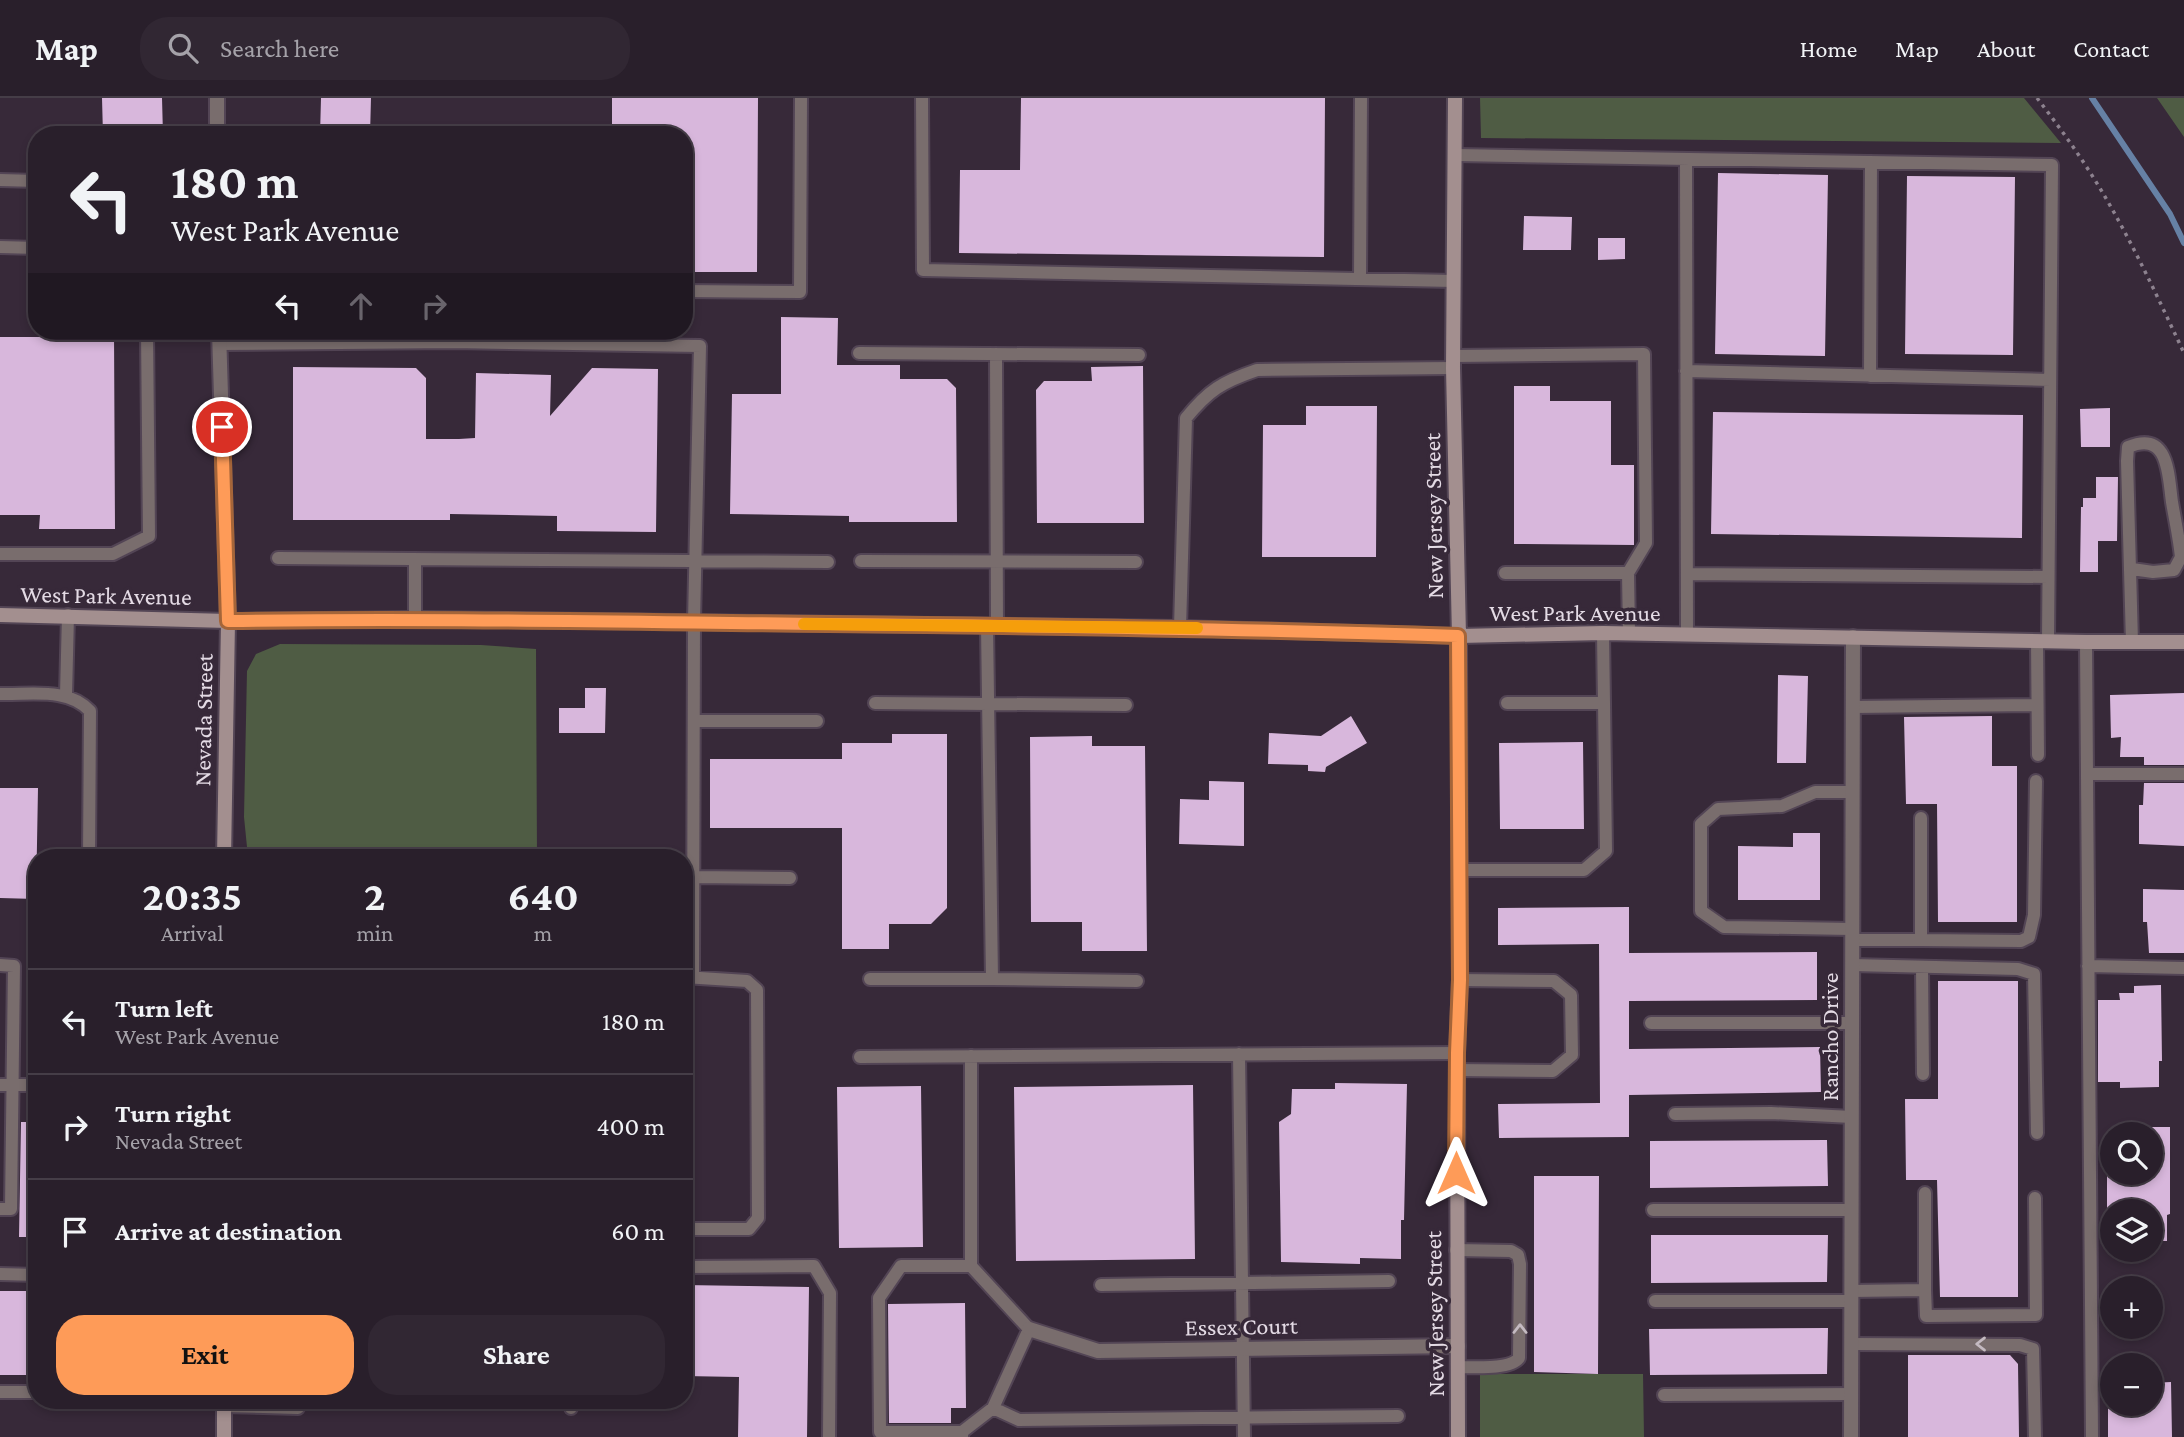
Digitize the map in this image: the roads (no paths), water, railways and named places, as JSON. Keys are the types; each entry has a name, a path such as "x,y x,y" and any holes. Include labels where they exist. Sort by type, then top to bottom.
{"street":[{"path":"217,98 217,126"},
{"name":"New Jersey Street","path":"1455,98 1453,362 1460,980 1456,1250 1458,1437"},
{"name":"Nevada Street","path":"219,340 228,621 224,849"},
{"name":"West Park Avenue","path":"0,615 228,621 415,619 1180,628 1458,636 1603,633 2184,642"},
{"name":"Rancho Drive","path":"1852,1437 1853,636"},
{"name":"Essex Court","path":"1029,1329 1098,1351 1458,1346"},
{"path":"224,1409 224,1437"}],"lane":[{"path":"693,291 800,292 802,98"},
{"path":"922,98 923,270 1454,281"},
{"path":"1360,279 1361,98"},
{"path":"1456,155 2052,165 2048,577 2037,705 2038,755"},
{"path":"1686,160 1687,635"},
{"path":"1870,376 1871,162"},
{"path":"0,180 28,181"},
{"path":"0,247 28,248"},
{"path":"0,554 113,554 149,536 147,340"},
{"path":"336,340 700,346 694,622 693,877 790,878"},
{"path":"859,353 1139,355"},
{"path":"992,979 988,705 997,561 996,354"},
{"path":"1180,628 1186,418 1204,396 1233,378 1257,370 1644,354 1646,543 1628,573 1629,634"},
{"path":"1686,371 2050,380"},
{"path":"2132,569 2153,572 2174,569 2181,557 2167,462 2157,447 2140,442 2128,447 2127,461 2132,642"},
{"path":"278,558 828,562"},
{"path":"415,559 415,619"},
{"path":"861,561 1136,562"},
{"path":"1505,573 1628,573"},
{"path":"1687,574 2048,577"},
{"path":"66,695 68,615"},
{"path":"1458,870 1584,870 1606,851 1603,633"},
{"path":"2086,642 2092,1437"},
{"path":"0,694 66,695 80,701 90,711 89,849"},
{"path":"875,702 1126,705"},
{"path":"1507,703 1604,703"},
{"path":"1853,707 2037,705"},
{"path":"695,720 817,720"},
{"path":"2087,774 2184,774"},
{"path":"1853,792 1815,792 1782,806 1717,809 1700,824 1700,911 1724,927 1921,940 2021,941 2029,937 2034,915 2036,781"},
{"path":"1921,818 1921,940"},
{"path":"0,965 14,966 6,1085 11,1209 0,1209"},
{"path":"1852,965 2018,969 2034,974 2036,1133"},
{"path":"2088,966 2184,968"},
{"path":"1922,967 1923,1074"},
{"path":"693,976 747,981 757,990 758,1218 749,1229 693,1229"},
{"path":"870,979 1137,981"},
{"path":"1457,1070 1553,1070 1572,1055 1571,995 1554,981 1460,980"},
{"path":"1651,1023 1852,1023"},
{"path":"860,1057 1457,1053"},
{"path":"1239,1054 1244,1437"},
{"path":"971,1056 971,1266 1029,1329 993,1408 962,1435 880,1432 879,1298 901,1266 971,1266"},
{"path":"6,1085 28,1085"},
{"path":"1675,1114 1771,1113 1852,1117"},
{"path":"1925,1193 1926,1316 2036,1315 2035,1198"},
{"path":"1653,1210 1851,1210"},
{"path":"1456,1250 1511,1251 1518,1255 1520,1264 1519,1357 1516,1362 1507,1365 1458,1367"},
{"path":"693,1267 814,1266 830,1293 829,1437"},
{"path":"0,1274 28,1275"},
{"path":"1101,1285 1389,1281"},
{"path":"1655,1301 1851,1296 1925,1290"},
{"path":"1852,1344 2020,1345 2033,1349 2035,1437"},
{"path":"0,1392 28,1392"},
{"path":"1664,1395 1852,1394"},
{"path":"993,1408 1019,1420 1398,1416"}],"waterway":[{"path":"2092,98 2170,214 2184,243"}]}
